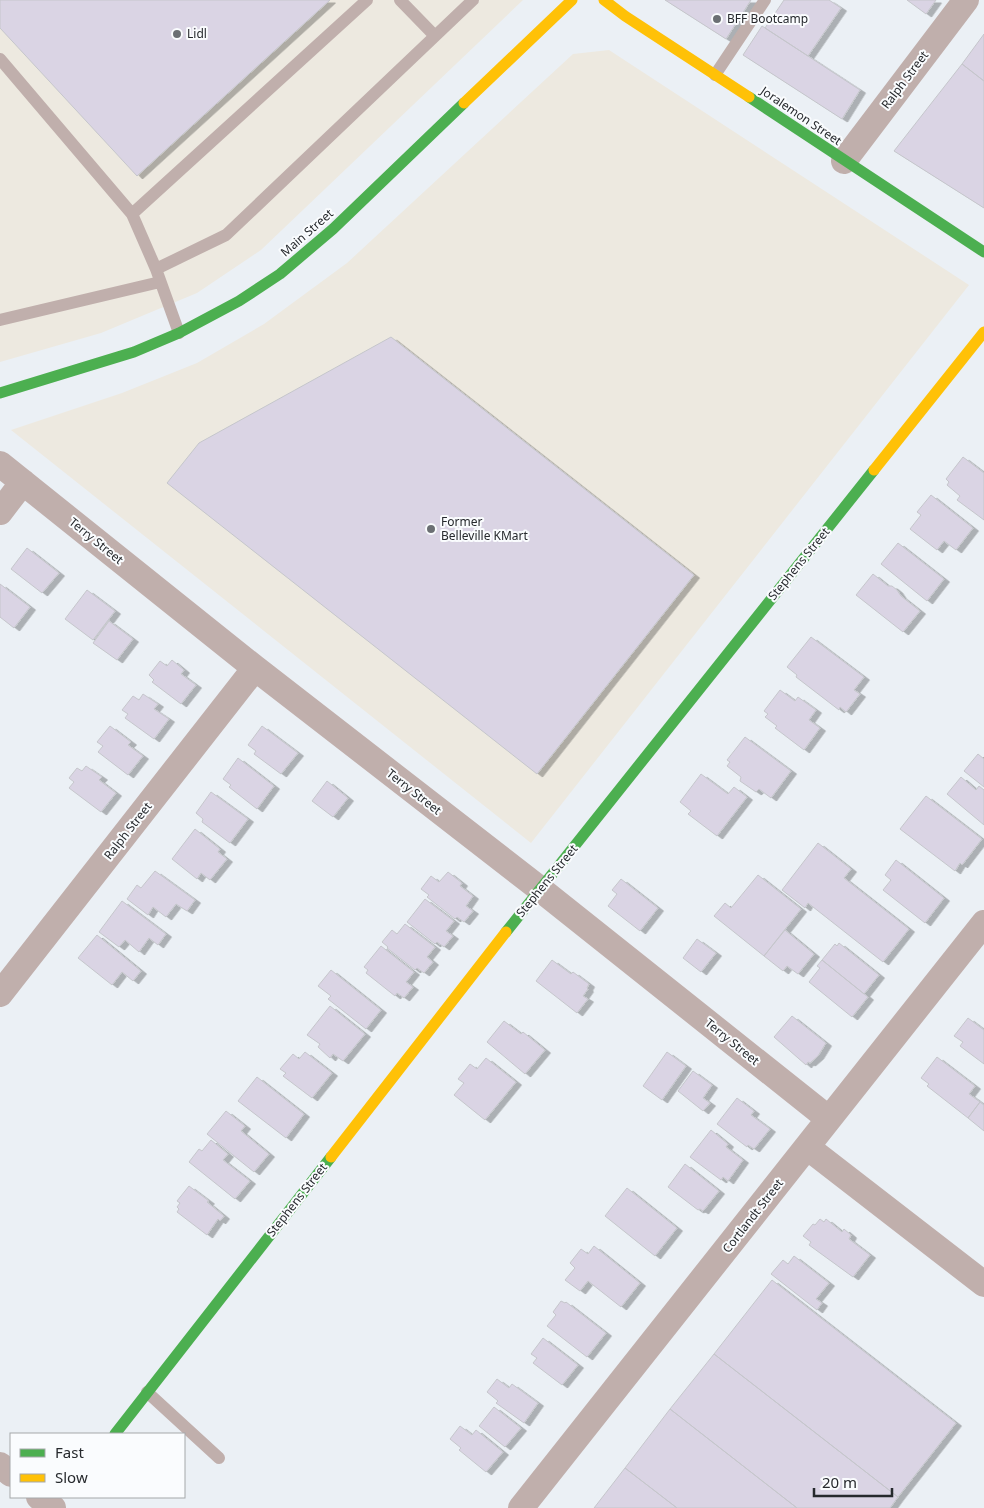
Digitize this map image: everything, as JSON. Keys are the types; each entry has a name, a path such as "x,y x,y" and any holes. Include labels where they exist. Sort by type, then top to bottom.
{"street":[{"name":"Main Street","path":"0,393 134,352 179,333 239,301 280,274 333,229 572,0"},
{"name":"Joralemon Street","path":"604,0 625,16 984,252"},
{"name":"Ralph Street","path":"844,161 966,0"},
{"name":"Stephens Street","path":"116,1433 540,889 984,332"},
{"name":"Terry Street","path":"0,464 829,1119"},
{"path":"0,512 23,482"},
{"name":"Ralph Street","path":"0,994 256,668"},
{"name":"Cortlandt Street","path":"521,1508 984,923"},
{"path":"807,1147 984,1284"},
{"path":"40,1498 53,1508"},
{"path":"58,1508 66,1498"}],"lane":[{"path":"132,214 367,0"},
{"path":"400,0 435,36"},
{"path":"156,269 226,235 472,0"},
{"path":"715,75 765,0"},
{"path":"0,59 132,214 156,269 179,333"},
{"path":"0,320 160,282"},
{"path":"147,1392 219,1458"}],"shaded area":[{"path":"0,0 523,0 261,250 197,293 101,333 0,362"},
{"path":"609,50 969,285 531,843 11,430 122,393 197,363 264,324 347,263 573,54"}],"building":[{"path":"0,0 330,0 137,176 0,28"},
{"name":"BFF Bootcamp","path":"665,0 751,0 726,39"},
{"path":"784,0 829,0 841,8 808,56 765,28"},
{"path":"907,0 936,0 926,14"},
{"path":"762,26 860,90 842,119 743,55"},
{"path":"984,34 984,81 962,64"},
{"path":"962,64 984,81 984,208 894,151"},
{"name":"Former Belleville KMart","path":"391,337 694,575 537,774 167,483 199,443"},
{"path":"963,457 984,473 984,520 957,500 960,496 947,485 949,482 946,479"},
{"path":"931,495 973,528 956,550 944,541 937,550 910,529 921,515 917,512"},
{"path":"898,543 944,579 927,601 881,564"},
{"path":"27,548 59,573 42,593 11,569"},
{"path":"873,574 888,586 892,586 920,611 903,632 856,595"},
{"path":"0,584 30,607 14,628 0,617"},
{"path":"87,590 115,611 93,640 65,619"},
{"path":"109,621 133,639 117,660 93,643"},
{"path":"811,637 864,677 854,690 860,694 846,712 840,707 839,710 796,677 797,675 787,667"},
{"path":"172,660 184,670 181,674 196,685 181,704 152,682 154,680 149,675 160,661 167,666"},
{"path":"780,690 795,701 798,697 816,710 809,720 820,728 804,750 775,728 777,726 765,717 768,714 764,711"},
{"path":"143,694 158,704 154,709 169,719 154,739 125,718 128,714 122,710 133,696 139,700"},
{"path":"110,726 131,742 128,745 143,756 128,775 98,752 103,746 97,742"},
{"path":"262,726 298,753 281,774 254,754 256,751 248,745"},
{"path":"745,737 791,771 771,798 759,789 756,792 740,781 741,777 727,766 730,762 727,760"},
{"path":"978,754 984,759 984,787 964,771"},
{"path":"238,758 274,786 257,809 229,787 231,785 223,779"},
{"path":"86,766 102,777 99,780 116,793 101,812 69,788 74,782 69,778 77,768 82,771"},
{"path":"701,774 728,794 734,787 747,797 717,836 688,814 691,811 680,802"},
{"path":"961,777 976,790 979,786 984,790 984,825 947,794"},
{"path":"327,781 348,798 333,817 312,801"},
{"path":"211,792 248,819 230,843 202,822 203,819 196,813"},
{"path":"926,796 982,839 955,871 900,829"},
{"path":"195,829 220,849 218,852 227,859 210,880 201,873 197,879 172,859"},
{"path":"818,843 851,869 844,878 909,929 883,962 808,903 805,908 782,890"},
{"path":"896,860 944,898 925,923 883,890 891,880 885,875"},
{"path":"155,871 195,900 187,911 176,904 166,917 153,907 148,915 127,899 137,885 141,888"},
{"path":"448,872 462,883 460,886 473,896 466,906 473,911 464,922 457,917 455,919 427,897 429,895 421,889 431,876 439,882"},
{"path":"758,875 801,909 764,956 714,916 725,903 731,908"},
{"path":"621,879 658,908 640,931 608,906 617,894 612,890"},
{"path":"425,899 454,921 446,931 453,936 444,947 437,942 435,944 407,922"},
{"path":"122,901 166,934 158,945 149,938 139,952 125,940 119,947 99,932"},
{"path":"405,924 435,947 427,957 433,962 424,973 417,968 415,970 382,942 392,930 397,934"},
{"path":"785,930 814,954 798,974 787,966 783,971 764,956"},
{"path":"97,935 141,971 133,981 122,972 112,985 78,958"},
{"path":"697,939 716,953 701,972 683,958"},
{"path":"839,943 879,975 864,994 822,960 835,944 837,946"},
{"path":"381,946 414,972 406,982 413,987 404,998 397,993 395,996 366,973 368,970 364,967"},
{"path":"552,960 589,984 583,996 588,999 577,1013 536,981"},
{"path":"822,960 868,997 852,1017 809,982 820,968 817,966"},
{"path":"331,970 381,1010 366,1029 328,999 331,996 318,986"},
{"path":"330,1006 365,1034 343,1061 333,1054 330,1058 318,1047 320,1044 307,1035"},
{"path":"792,1016 826,1043 818,1056 806,1065 774,1037"},
{"path":"968,1018 984,1030 984,1064 960,1046 963,1042 954,1036"},
{"path":"504,1021 521,1034 523,1032 545,1050 525,1074 487,1042"},
{"path":"305,1052 332,1073 312,1098 283,1076 286,1073 280,1069 293,1054 299,1059"},
{"path":"667,1052 686,1066 662,1100 643,1086"},
{"path":"937,1057 975,1086 969,1094 980,1102 968,1118 927,1086 929,1084 921,1078"},
{"path":"486,1058 516,1082 485,1120 454,1095 464,1083 458,1079 470,1064 477,1069"},
{"path":"693,1071 712,1085 703,1098 710,1103 703,1111 678,1091"},
{"path":"257,1077 304,1114 286,1138 238,1101"},
{"path":"737,1098 754,1111 751,1115 770,1129 754,1149 748,1145 747,1147 717,1124"},
{"path":"980,1102 984,1105 984,1131 968,1118"},
{"path":"226,1111 245,1126 241,1131 269,1154 254,1172 207,1134"},
{"path":"711,1130 728,1144 726,1147 743,1160 728,1181 723,1177 721,1180 690,1157"},
{"path":"211,1140 228,1154 223,1160 250,1181 235,1199 189,1162 199,1149 202,1151"},
{"path":"685,1164 719,1191 703,1211 698,1210 668,1187"},
{"path":"189,1186 209,1201 207,1202 224,1216 220,1221 218,1219 207,1235 177,1212 179,1209 177,1207 180,1203 177,1201"},
{"path":"627,1188 677,1228 655,1256 605,1216"},
{"path":"820,1219 824,1222 826,1219 842,1232 844,1229 851,1235 849,1239 870,1255 853,1277 809,1245 811,1242 803,1236"},
{"path":"594,1246 640,1283 621,1307 588,1281 580,1291 565,1280 575,1268 570,1263 581,1249 588,1254"},
{"path":"794,1256 829,1283 816,1299 822,1303 817,1310 771,1274 783,1260 788,1264"},
{"path":"772,1280 956,1423 898,1497 714,1354"},
{"path":"561,1301 566,1302 606,1333 587,1357 547,1326 556,1315 553,1312"},
{"path":"543,1338 578,1365 562,1385 533,1363 537,1358 531,1354"},
{"path":"714,1354 898,1497 890,1508 797,1508 670,1409"},
{"path":"497,1379 509,1388 512,1384 538,1403 524,1423 496,1403 498,1401 487,1392"},
{"path":"494,1407 521,1428 505,1447 479,1426"},
{"path":"670,1409 797,1508 677,1508 625,1468"},
{"path":"460,1426 472,1435 476,1430 503,1452 486,1472 459,1450 461,1448 450,1439"},
{"path":"625,1468 677,1508 594,1508"}],"traffic: fast":[{"path":"749,97 984,252"},
{"path":"0,393 134,352 179,333 239,301 280,274 333,229 464,103"},
{"path":"506,932 874,470"},
{"path":"116,1433 331,1157"}],"traffic: slow":[{"path":"464,103 572,0"},
{"path":"604,0 625,16 749,97"},
{"path":"874,470 984,332"},
{"path":"331,1157 506,932"}],"place":[{"name":"BFF Bootcamp","path":"717,19"},
{"name":"Lidl","path":"177,34"},
{"name":"Former Belleville KMart","path":"431,529"}]}
